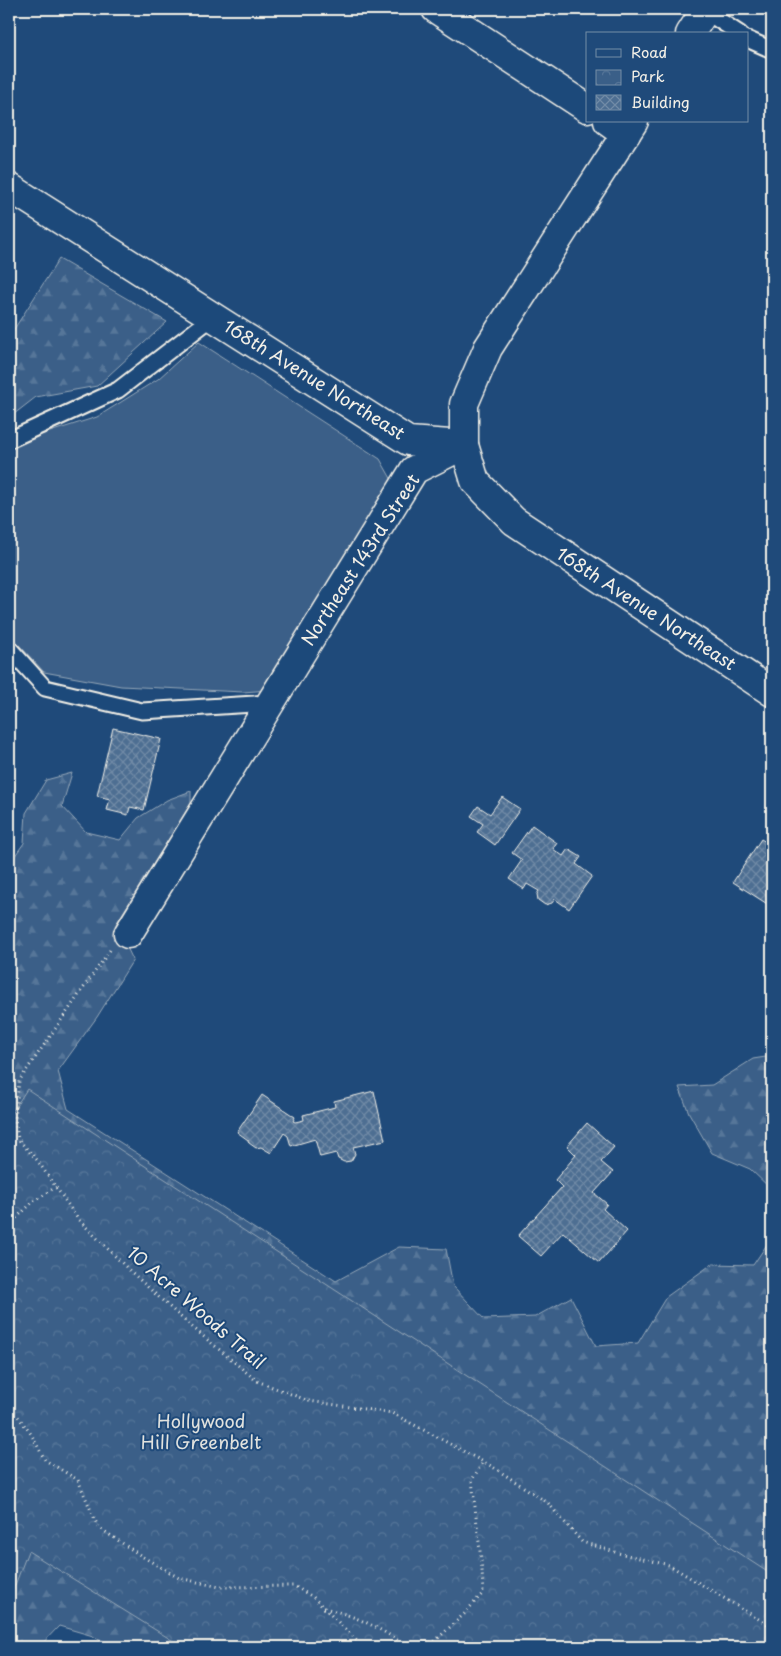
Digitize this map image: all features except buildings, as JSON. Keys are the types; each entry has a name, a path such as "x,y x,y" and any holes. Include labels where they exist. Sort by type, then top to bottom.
{"street":[{"path":"436,9 586,107"},
{"path":"691,32 706,10"},
{"path":"464,445 464,404 488,348 623,125"},
{"name":"168th Avenue Northeast","path":"9,188 408,441 464,445 475,481 514,521 772,692"},
{"name":"Northeast 143rd Street","path":"128,934 414,470 464,445"}],"lane":[{"path":"706,10 737,32"},
{"path":"748,39 772,50"},
{"path":"9,440 118,390 213,317"},
{"path":"9,648 45,688 142,711 270,703"}],"path":[{"name":"10 Acre Woods Trail","path":"128,934 106,954 19,1081 15,1119 18,1139 37,1160 78,1219 128,1269 185,1321 257,1381 309,1401 392,1413 483,1462 548,1503 582,1542 668,1565 772,1627"},
{"path":"9,1226 33,1202 56,1187"},
{"path":"9,1414 17,1416 31,1434 45,1460 78,1480 98,1527 143,1557 179,1578 220,1587 294,1586 313,1597 363,1647"},
{"path":"323,1608 348,1614 387,1633 406,1646 434,1642 483,1593 472,1480 483,1462"}],"green space":[{"path":"59,259 167,322 97,386 36,397 9,418 9,337"},
{"path":"199,342 380,459 393,482 268,690 243,692 121,686 44,672 9,634 9,445 97,417 158,379"},
{"name":"Hollywood Hill Greenbelt","path":"72,773 62,806 86,832 120,840 138,818 167,800 191,791 191,803 116,924 133,960 97,1017 58,1071 68,1109 336,1281 399,1247 446,1249 453,1286 484,1319 535,1317 571,1297 596,1346 638,1343 666,1297 712,1264 753,1265 772,1237 772,1647 110,1647 93,1636 59,1626 39,1647 9,1647 9,864 24,843 26,813 46,780"},
{"path":"772,1056 772,1190 750,1169 712,1153 689,1113 679,1087 712,1085 753,1059"},
{"name":"Hollywood Hill Greenbelt","path":"27,1089 772,1575 772,1647 183,1647 28,1551 9,1601 9,1117"}]}
